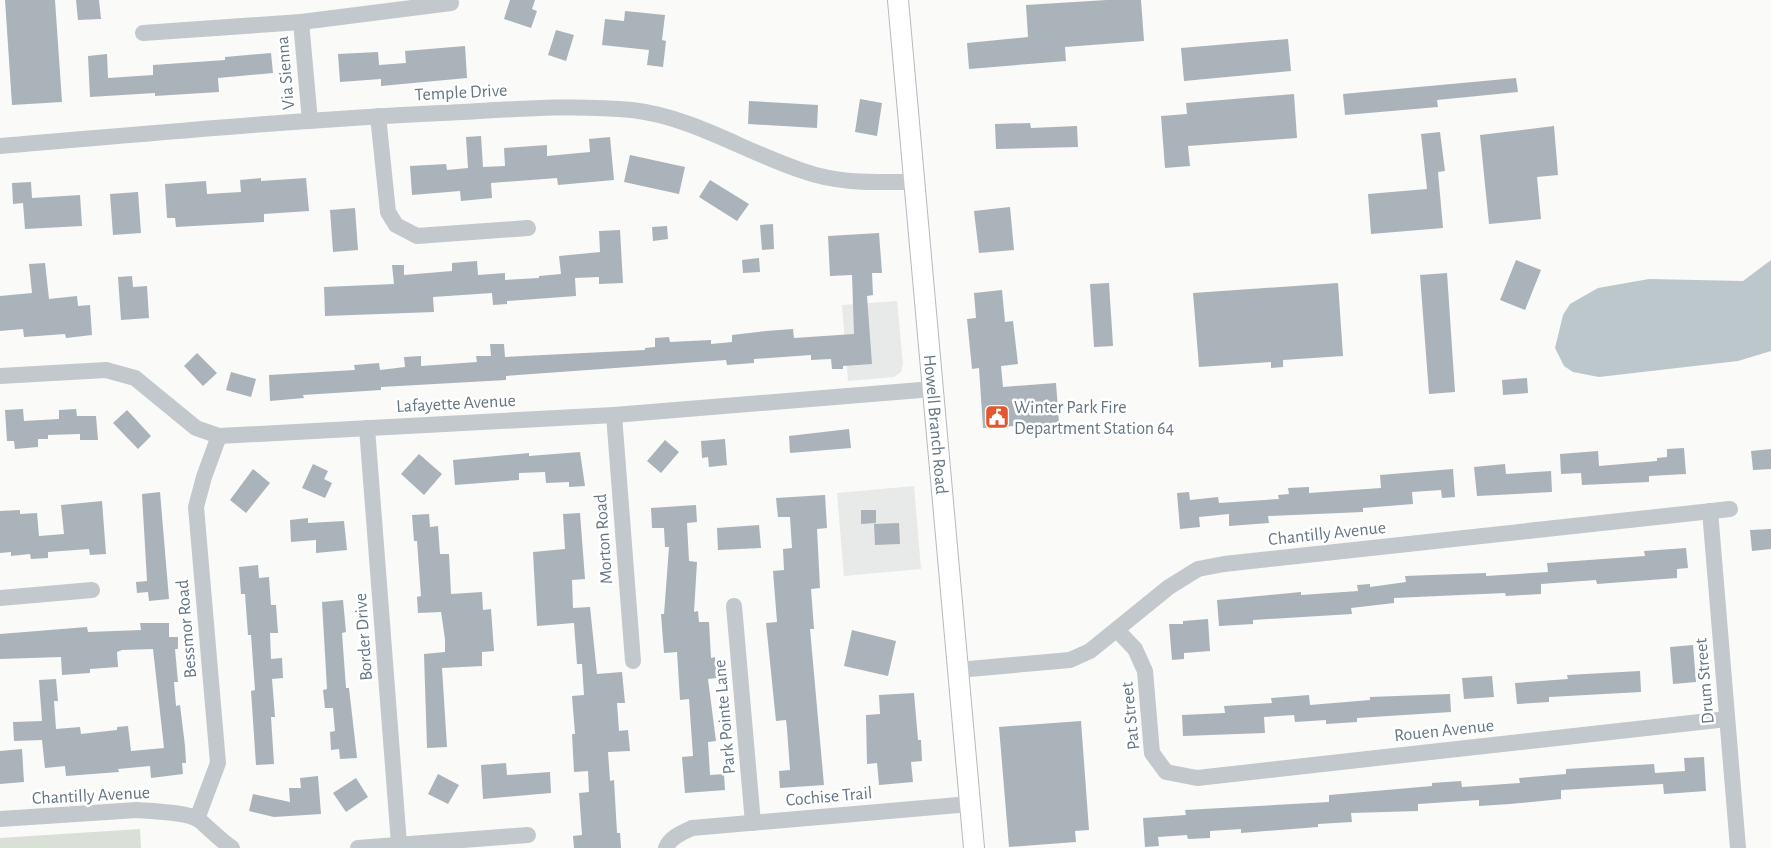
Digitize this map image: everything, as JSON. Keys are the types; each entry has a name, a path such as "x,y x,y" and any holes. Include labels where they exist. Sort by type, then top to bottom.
{"main road":[{"name":"Howell Branch Road","path":"898,0 974,848"}],"street":[{"name":"Via Sienna","path":"143,33 301,22 452,3"},
{"name":"Via Sienna","path":"301,22 310,121"},
{"name":"Temple Drive","path":"0,146 378,116 580,107 635,110 697,125 750,151 804,172 852,182 913,182"},
{"path":"378,116 388,212 396,226 417,236 528,228"},
{"name":"Lafayette Avenue","path":"0,376 106,370 135,378 196,428 220,436 614,415 933,389"},
{"name":"Morton Road","path":"614,415 633,660"},
{"name":"Border Drive","path":"367,428 399,844"},
{"name":"Bessmor Road","path":"197,819 218,763 196,507 204,477 220,436"},
{"name":"Chantilly Avenue","path":"958,670 1070,660 1090,651 1169,587 1198,569 1224,564 1730,509"},
{"name":"Drum Street","path":"1710,511 1738,848"},
{"path":"0,598 92,590"},
{"name":"Park Pointe Lane","path":"734,606 753,823"},
{"name":"Pat Street","path":"1117,630 1135,649 1145,671 1152,753 1166,772"},
{"name":"Rouen Avenue","path":"1166,772 1197,778 1727,719"},
{"name":"Cochise Trail","path":"666,848 668,842 678,834 692,828 970,804"},
{"name":"Chantilly Avenue","path":"0,820 137,810 158,811 197,819"},
{"path":"197,819 216,837 232,848"},
{"path":"358,848 528,834"}],"shaded area":[{"path":"1771,260 1771,351 1738,361 1599,377 1573,372 1564,366 1555,348 1563,315 1570,304 1598,288 1649,279 1743,281"},
{"path":"897,301 903,364 901,372 894,377 848,381 842,305"},
{"path":"914,486 921,569 844,576 837,493"},
{"path":"140,829 141,848 0,848 0,838"}],"building":[{"path":"5,0 55,0 62,102 12,105"},
{"path":"76,0 99,0 101,19 78,20"},
{"path":"510,0 535,0 532,9 537,11 531,28 504,19"},
{"path":"1141,0 1144,41 1065,47 1066,61 969,69 967,43 1028,37 1026,5"},
{"path":"625,11 665,15 662,40 666,41 663,67 647,65 649,50 602,45 605,19 624,21"},
{"path":"556,30 574,35 566,61 548,55"},
{"path":"1288,39 1291,71 1184,81 1181,48"},
{"path":"465,46 467,78 381,86 381,79 340,82 338,54 378,52 379,65 406,63 405,51"},
{"path":"271,53 273,73 218,78 219,92 155,96 155,93 90,97 88,56 107,54 108,78 153,75 153,65 225,60 225,57"},
{"path":"1516,78 1518,92 1437,100 1438,107 1345,115 1343,94"},
{"path":"1294,94 1297,138 1188,146 1190,166 1165,168 1161,116 1187,114 1186,103"},
{"path":"860,99 882,103 877,136 855,132"},
{"path":"749,101 818,105 817,128 748,124"},
{"path":"1030,123 1031,128 1077,126 1078,147 996,149 995,124"},
{"path":"1554,126 1558,175 1537,177 1541,219 1489,224 1480,135"},
{"path":"1440,132 1445,171 1438,172 1443,228 1371,234 1368,194 1427,189 1421,134"},
{"path":"481,136 483,167 505,166 504,148 547,145 547,156 590,152 589,139 610,137 614,180 558,185 557,178 491,183 492,198 461,201 460,191 412,195 410,166 446,164 447,170 468,168 466,137"},
{"path":"630,155 685,167 679,194 624,182"},
{"path":"261,178 261,181 306,178 309,211 264,214 264,222 176,227 175,218 167,218 165,184 206,181 207,194 241,192 240,180"},
{"path":"710,180 749,204 737,221 699,197"},
{"path":"31,182 32,198 80,195 82,226 25,229 23,203 13,204 12,183"},
{"path":"138,192 141,233 113,235 110,194"},
{"path":"1010,207 1014,250 979,253 974,211"},
{"path":"355,208 358,250 333,252 330,210"},
{"path":"773,224 774,249 762,250 760,225"},
{"path":"667,226 668,239 653,241 652,227"},
{"path":"620,230 623,283 599,284 599,277 575,278 576,296 507,301 507,304 493,305 492,293 433,297 434,312 325,316 324,287 394,284 392,265 404,265 404,275 452,271 452,263 477,261 478,275 505,273 505,280 539,278 539,276 561,274 559,256 600,252 599,231"},
{"path":"879,233 882,273 872,273 873,295 867,296 872,364 843,366 843,369 832,369 831,359 811,360 811,355 754,359 754,363 727,365 726,360 506,376 506,380 381,387 381,390 303,395 304,398 270,401 269,375 355,370 354,365 379,363 380,370 405,367 404,357 421,356 421,366 477,362 476,356 491,356 490,344 504,344 505,357 645,350 645,348 655,347 655,338 669,337 670,342 711,340 711,344 732,342 732,335 793,329 794,338 854,334 852,275 830,276 828,236"},
{"path":"759,258 760,272 743,273 742,260"},
{"path":"1516,260 1541,270 1525,310 1500,300"},
{"path":"45,263 49,299 77,296 78,306 90,305 92,335 66,338 65,334 24,337 23,329 0,331 0,296 32,293 29,264"},
{"path":"1447,273 1455,392 1429,394 1420,275"},
{"path":"132,276 133,287 147,286 149,318 121,320 118,277"},
{"path":"1109,283 1113,346 1094,347 1090,284"},
{"path":"1338,283 1343,356 1283,360 1283,367 1271,368 1271,362 1199,367 1193,293"},
{"path":"1002,290 1005,322 1013,321 1018,364 1001,366 1003,387 1056,383 1059,423 983,428 979,368 972,369 967,319 976,318 974,293"},
{"path":"197,353 217,373 203,386 184,366"},
{"path":"231,372 256,379 251,397 226,390"},
{"path":"1527,378 1528,393 1503,395 1502,380"},
{"path":"23,409 24,421 59,419 59,410 76,409 77,416 96,416 98,440 80,440 80,434 48,435 48,439 38,439 38,447 15,449 14,441 7,441 5,410"},
{"path":"127,410 151,436 138,449 113,423"},
{"path":"849,429 851,448 790,453 789,436"},
{"path":"725,439 727,465 709,467 708,457 702,458 701,441"},
{"path":"665,440 679,452 661,473 647,461"},
{"path":"1684,448 1686,474 1649,476 1649,482 1582,485 1581,473 1561,474 1560,454 1598,451 1599,466 1657,461 1657,458 1667,457 1667,449"},
{"path":"1771,449 1771,469 1753,470 1751,451"},
{"path":"580,452 585,486 569,487 569,482 546,483 545,472 519,473 519,480 455,485 453,460 529,453 529,456"},
{"path":"419,454 442,474 424,495 401,474"},
{"path":"313,464 328,471 324,479 332,483 325,498 302,488"},
{"path":"1505,464 1506,474 1551,471 1552,492 1477,496 1474,467"},
{"path":"253,469 270,483 246,513 230,500"},
{"path":"1453,469 1455,497 1442,498 1441,490 1412,492 1413,504 1363,508 1363,512 1268,516 1269,523 1229,526 1229,514 1199,517 1200,527 1180,529 1177,493 1189,492 1190,500 1218,497 1219,503 1279,499 1278,495 1289,494 1288,488 1309,487 1309,493 1381,488 1380,475"},
{"path":"160,492 169,599 149,601 148,592 137,593 136,582 147,581 142,494"},
{"path":"825,495 827,528 817,529 820,588 811,589 814,629 810,629 824,785 780,788 779,771 790,770 787,729 786,720 776,721 766,623 777,622 773,571 784,570 783,549 792,548 790,517 778,517 776,498"},
{"path":"102,501 106,554 90,555 89,549 48,552 48,558 31,559 30,554 11,556 11,552 0,553 0,511 20,510 20,514 37,513 39,536 64,534 61,505"},
{"path":"696,505 697,522 687,523 689,561 697,562 694,612 698,611 699,622 709,622 711,658 715,657 717,678 708,679 716,741 708,742 710,775 724,774 725,790 685,793 682,757 693,756 689,699 680,700 677,652 664,653 661,614 664,614 669,547 665,547 664,528 652,528 651,508"},
{"path":"861,510 876,510 876,523 861,524"},
{"path":"580,513 585,579 572,580 573,608 590,607 597,674 622,672 625,703 617,703 619,731 628,730 630,751 608,752 610,781 614,780 617,833 620,833 621,848 574,848 573,836 582,835 579,793 589,792 588,771 574,772 572,734 575,734 572,696 584,695 582,664 577,664 574,623 537,626 533,552 565,549 563,514"},
{"path":"429,514 430,527 438,526 440,554 449,554 451,594 482,592 483,610 491,609 494,651 482,652 482,666 442,668 447,747 427,748 424,654 445,652 441,612 418,613 417,597 421,596 417,541 414,541 412,515"},
{"path":"308,518 308,523 344,521 347,550 316,553 316,540 291,542 290,520"},
{"path":"899,523 900,544 875,545 874,524"},
{"path":"759,525 761,548 718,550 717,528"},
{"path":"1771,529 1771,549 1752,551 1750,530"},
{"path":"1686,548 1688,568 1677,569 1677,578 1597,584 1596,580 1541,584 1541,594 1506,596 1505,593 1394,598 1394,603 1351,608 1352,614 1253,620 1253,624 1219,626 1217,600 1301,592 1301,595 1358,591 1357,585 1370,584 1370,587 1406,582 1405,576 1486,573 1486,576 1548,572 1547,563 1645,556 1644,551"},
{"path":"258,565 259,578 269,577 271,605 276,605 278,633 270,633 271,659 282,658 283,678 272,679 275,717 271,717 274,764 256,765 251,691 255,690 251,635 248,635 245,594 241,594 239,567"},
{"path":"343,600 346,632 342,633 346,688 349,688 357,758 340,759 339,749 331,750 330,732 335,731 333,708 325,708 323,690 327,689 322,602"},
{"path":"1208,619 1210,651 1184,653 1184,659 1172,660 1169,624 1183,624 1183,621"},
{"path":"140,623 169,623 169,637 178,637 178,649 175,649 178,682 174,682 176,706 180,705 185,746 186,763 182,763 183,774 151,778 150,766 118,769 119,772 66,776 65,766 45,768 42,740 14,741 13,722 42,721 39,680 56,679 58,701 54,701 56,729 80,727 81,734 117,730 117,727 128,726 131,751 164,748 153,649 122,650 117,652 118,667 90,669 90,673 62,675 61,657 0,659 0,634 87,627 88,632 141,630"},
{"path":"852,630 896,641 888,676 844,666"},
{"path":"1693,645 1696,682 1673,684 1670,647"},
{"path":"1640,671 1641,692 1549,697 1549,702 1517,704 1515,683 1568,679 1567,675"},
{"path":"1492,676 1494,697 1464,699 1462,678"},
{"path":"914,693 918,740 921,740 922,761 911,762 913,782 879,785 877,763 867,764 866,715 880,714 879,695"},
{"path":"1450,694 1451,712 1357,718 1357,722 1326,724 1326,720 1295,722 1294,715 1264,717 1265,733 1183,736 1182,715 1225,713 1224,706 1272,703 1271,698 1309,695 1310,705 1370,700 1370,697"},
{"path":"1081,721 1089,830 1075,831 1076,842 1009,847 999,727"},
{"path":"22,749 24,782 0,784 0,751"},
{"path":"1704,757 1706,791 1664,794 1663,784 1561,790 1561,799 1510,804 1479,806 1479,800 1418,804 1418,811 1351,813 1352,822 1318,824 1318,827 1241,833 1241,829 1210,831 1210,838 1188,839 1187,835 1158,837 1159,846 1145,847 1143,818 1186,815 1185,810 1329,802 1329,795 1432,786 1432,783 1461,781 1462,787 1520,783 1519,778 1566,774 1566,769 1654,764 1655,773 1685,771 1684,758"},
{"path":"506,763 507,775 550,772 551,793 483,799 481,765"},
{"path":"438,774 459,785 448,804 428,794"},
{"path":"318,776 321,814 274,817 249,811 253,794 290,802 289,788 301,788 300,778"},
{"path":"356,778 368,797 346,812 333,793"}],"place":[{"name":"Winter Park Fire Department Station 64","path":"997,417"}]}
